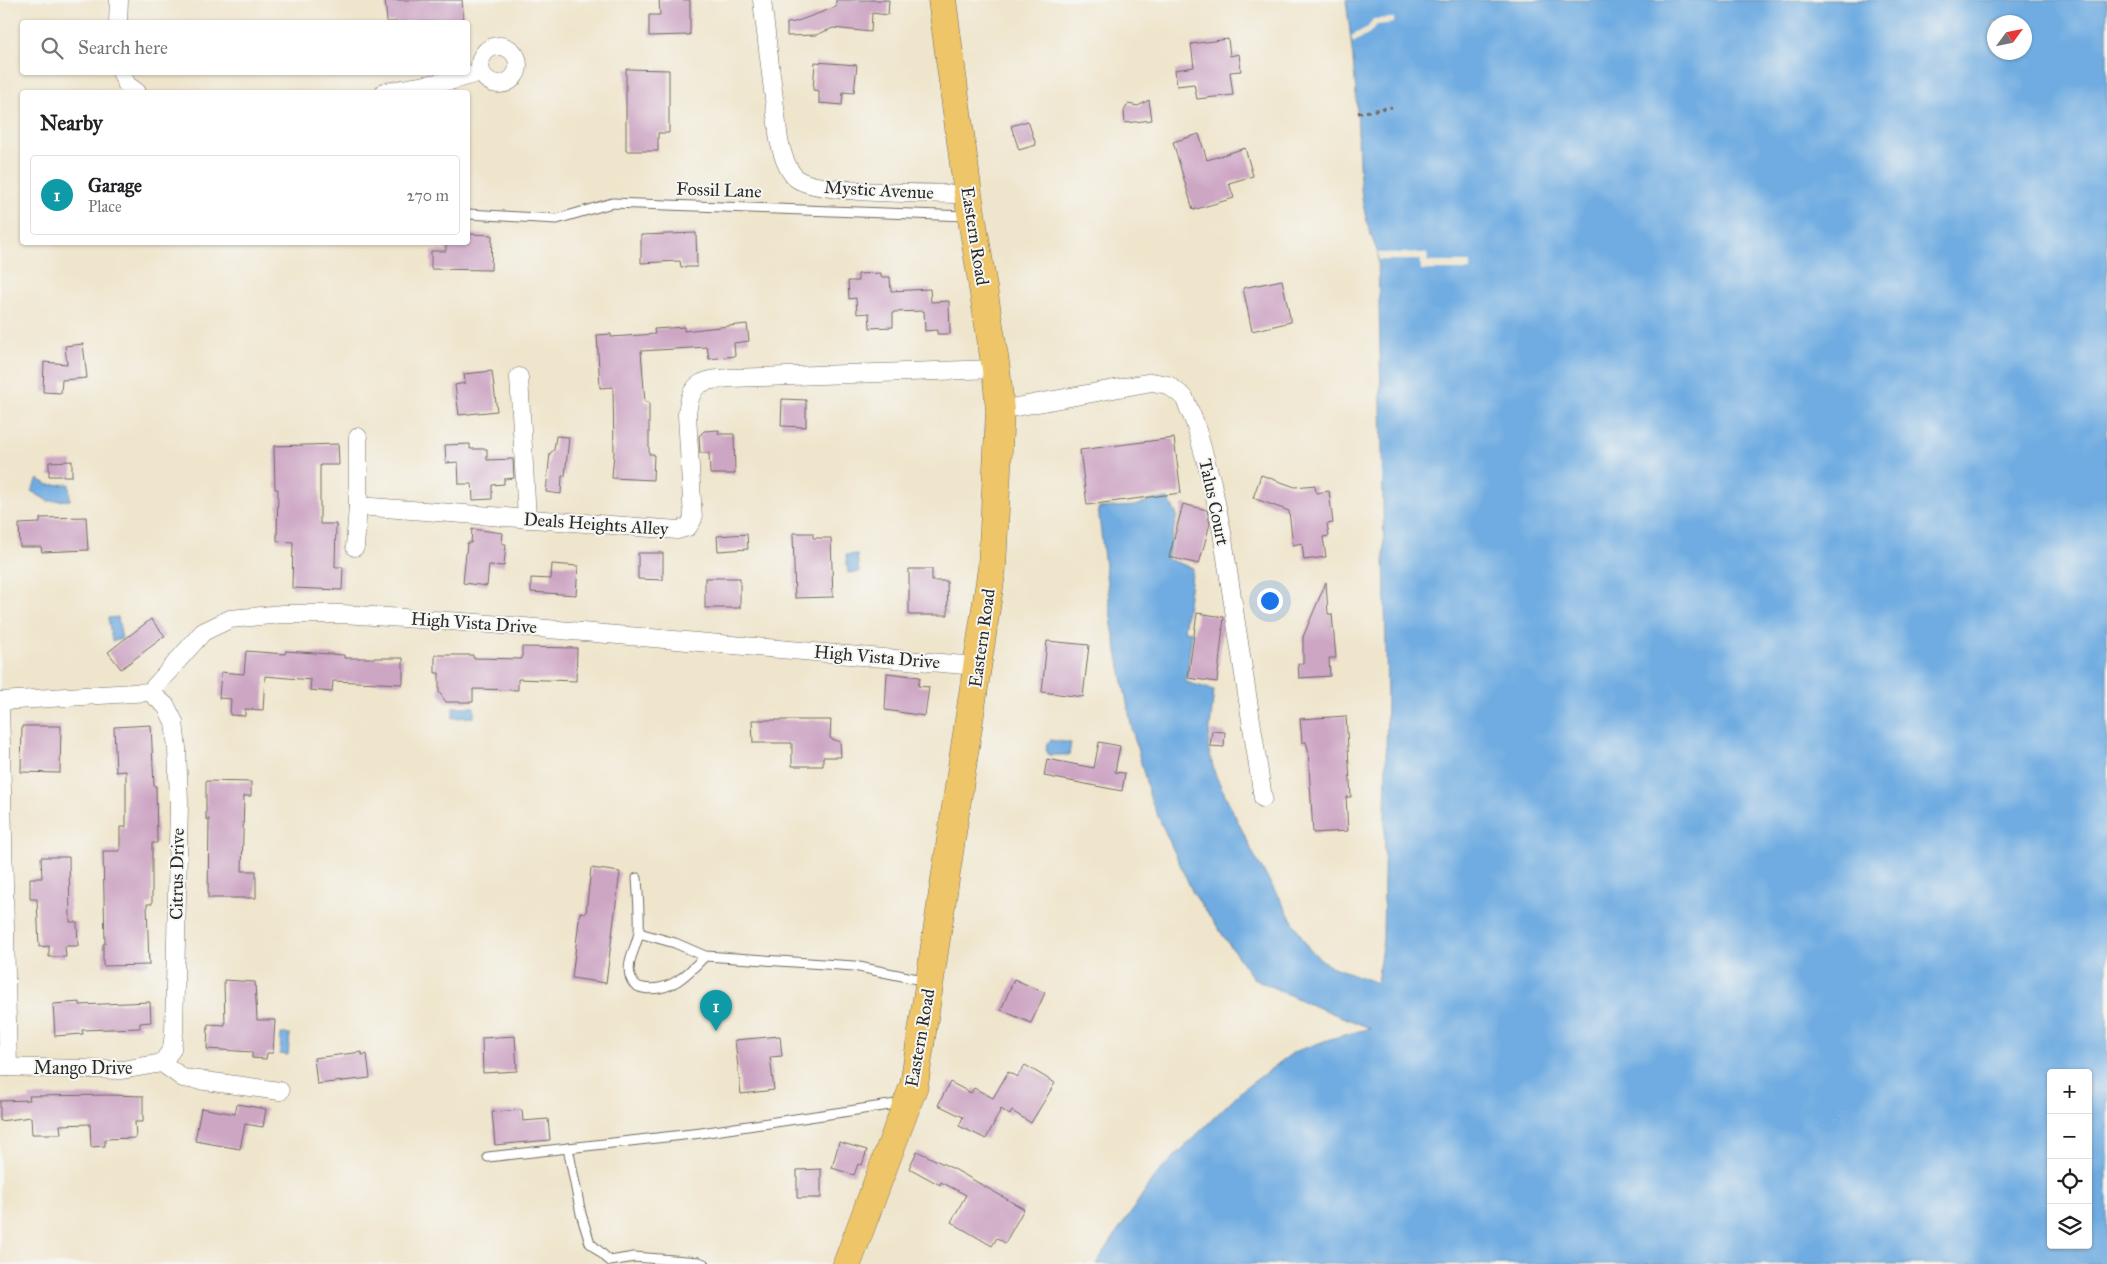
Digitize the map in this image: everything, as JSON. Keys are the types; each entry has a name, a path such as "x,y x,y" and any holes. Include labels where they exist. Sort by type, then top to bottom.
{"highway":[{"name":"Eastern Road","path":"847,1264 914,1085 992,568 1000,410 996,369 970,205 942,0"}],"street":[{"path":"118,20 119,0"},
{"name":"Mystic Avenue","path":"762,0 779,140 783,155 796,178 808,186 970,205"},
{"path":"396,90 454,80 481,72"},
{"path":"122,75 127,85 135,90"},
{"name":"Deals Heights Alley","path":"358,506 678,530 688,526 693,519 687,415 688,398 697,385 714,379 996,369"},
{"path":"519,377 527,519"},
{"name":"Talus Court","path":"1000,410 1152,382 1168,385 1184,397 1195,423 1212,484 1222,532 1264,798"},
{"path":"355,547 358,506 358,437"},
{"name":"High Vista Drive","path":"150,692 202,632 230,619 282,614 343,614 478,623 976,666"},
{"path":"4,1067 0,701 150,692"},
{"name":"Citrus Drive","path":"150,692 166,706 174,722 177,758 174,1032 172,1049 162,1064"},
{"path":"162,1064 183,1078 280,1091"},
{"name":"Mango Drive","path":"4,1067 122,1070 162,1064"}],"lane":[{"name":"Fossil Lane","path":"470,214 557,219 612,203 970,205"},
{"path":"637,878 639,933 632,950 629,967 630,978 640,988 651,990 666,987 686,976 705,956"},
{"path":"639,933 675,943 705,956 854,966 930,982"},
{"path":"488,1157 701,1133 908,1102"},
{"path":"568,1148 581,1214 590,1243 610,1260 634,1257 700,1262 704,1264"}],"path":[{"path":"1358,113 1392,107"}],"water":[{"path":"1346,0 2107,0 2107,1264 1096,1264 1155,1176 1241,1091 1294,1052 1330,1039 1370,1028 1309,1004 1253,978 1193,893 1151,801 1132,729 1112,625 1098,508 1135,506 1153,500 1168,499 1177,515 1167,559 1193,568 1184,631 1192,632 1186,682 1214,690 1208,747 1215,774 1255,857 1309,949 1328,965 1377,983 1383,939 1387,699 1378,253 1362,200 1353,55"},
{"path":"38,479 49,485 69,484 70,500 48,501 31,491"},
{"path":"857,554 859,572 848,573 846,555"},
{"path":"118,617 122,639 112,641 108,618"},
{"path":"453,707 474,707 474,717 453,718"},
{"path":"1051,740 1071,743 1069,755 1049,755 1046,750 1047,743"},
{"path":"281,1034 290,1034 288,1055 280,1054"}],"pier":[{"path":"1394,18 1394,23 1377,25 1371,32 1353,43 1351,36 1368,27 1373,19"},
{"path":"1378,253 1427,253 1428,262 1470,262 1470,270 1421,270 1421,260 1379,260"}],"building":[{"path":"385,0 462,0 464,20 387,20"},
{"path":"659,0 690,0 690,35 649,36 649,15 660,15"},
{"path":"836,0 889,0 888,15 872,13 871,32 833,28 816,35 787,36 787,23 795,22 836,7"},
{"path":"1228,39 1230,56 1239,54 1241,71 1230,72 1233,95 1197,99 1194,84 1177,86 1175,70 1194,67 1191,44"},
{"path":"815,62 857,65 854,93 843,92 842,105 819,103 819,91 813,90"},
{"path":"626,69 669,70 669,133 658,133 658,151 626,151"},
{"path":"1149,100 1152,120 1125,123 1124,111 1128,104 1138,106"},
{"path":"1028,121 1036,145 1019,150 1011,126"},
{"path":"1199,134 1207,160 1245,148 1253,176 1229,183 1234,198 1193,210 1173,142"},
{"path":"696,233 697,267 681,267 680,261 641,263 641,235"},
{"path":"470,234 492,235 491,270 431,269 431,251 446,251 446,245 470,245"},
{"path":"881,273 881,277 890,277 891,291 930,289 931,302 949,301 950,334 937,334 937,330 925,331 924,311 893,312 893,327 870,328 869,313 857,314 856,298 849,299 848,281 858,281 858,274"},
{"path":"1282,280 1291,322 1252,331 1243,288"},
{"path":"747,324 749,341 734,343 735,356 709,359 707,347 641,351 645,402 649,402 649,454 654,454 653,480 612,478 614,452 613,387 600,388 597,335 611,334 611,337 655,334 654,329 684,327 684,331"},
{"path":"83,344 87,378 62,380 61,393 43,392 44,362 67,364 65,346"},
{"path":"492,371 497,411 459,415 455,385 465,383 464,374"},
{"path":"782,399 806,400 806,427 781,426"},
{"path":"719,430 718,434 734,434 735,474 710,474 709,453 700,453 699,436 704,431"},
{"path":"556,436 569,437 565,476 562,476 561,494 546,492 550,453 554,450"},
{"path":"1174,438 1181,493 1087,505 1080,450"},
{"path":"338,444 339,465 320,465 320,524 336,524 335,567 343,567 342,590 292,588 293,542 277,541 278,489 275,489 274,446"},
{"path":"470,444 470,449 487,449 487,460 513,459 514,478 504,479 504,484 492,485 492,499 473,500 472,484 459,484 458,462 446,463 445,445"},
{"path":"72,461 72,476 49,476 49,462"},
{"path":"1261,475 1295,487 1315,485 1316,493 1329,491 1333,523 1327,524 1329,536 1323,537 1326,557 1304,560 1302,543 1293,545 1289,511 1253,498"},
{"path":"1183,504 1207,510 1210,524 1199,564 1169,557"},
{"path":"86,517 88,550 42,552 41,547 20,547 19,524 40,523 40,518"},
{"path":"472,529 503,533 502,544 506,544 504,566 489,565 487,586 463,583 467,543 471,543"},
{"path":"793,533 813,533 813,538 831,538 833,597 795,598"},
{"path":"747,534 748,549 718,551 717,536"},
{"path":"638,553 663,553 663,580 638,579"},
{"path":"552,564 578,566 576,595 531,592 531,578 551,579"},
{"path":"909,569 932,569 932,581 947,581 948,615 909,615"},
{"path":"705,578 740,578 740,608 705,608"},
{"path":"1326,582 1328,614 1332,614 1336,658 1329,658 1330,676 1299,678 1298,664 1303,664 1303,637"},
{"path":"1197,613 1224,617 1217,682 1188,678"},
{"path":"151,619 165,636 121,669 108,652"},
{"path":"1047,641 1089,645 1083,697 1042,692"},
{"path":"522,647 577,648 576,681 518,679 518,690 473,689 473,702 446,702 439,692 439,673 435,673 435,655 473,655 473,658 522,659"},
{"path":"246,651 285,654 286,651 344,655 344,658 403,658 403,684 333,681 332,692 310,690 311,680 265,676 263,710 245,709 245,716 230,715 231,699 219,698 221,672 244,674"},
{"path":"887,673 920,677 918,686 929,687 925,716 885,710"},
{"path":"1346,716 1351,797 1346,797 1348,831 1313,833 1308,749 1306,742 1302,742 1300,719"},
{"path":"752,720 831,720 830,738 840,742 841,757 823,757 823,766 792,766 792,743 753,743"},
{"path":"151,725 154,786 156,786 157,843 152,843 152,904 147,904 149,965 103,966 103,944 105,944 103,851 120,851 120,827 126,827 126,771 116,772 114,727"},
{"path":"22,726 61,726 60,773 21,772"},
{"path":"1212,731 1225,732 1224,747 1210,746"},
{"path":"1099,742 1120,746 1115,772 1125,773 1122,791 1044,776 1047,759 1094,768"},
{"path":"206,781 251,782 251,796 244,796 242,871 256,871 256,898 208,898 209,819 206,819"},
{"path":"41,857 69,857 70,922 77,922 78,946 65,946 66,957 49,957 49,946 39,947 37,899 30,899 30,878 42,878"},
{"path":"591,868 620,872 606,983 572,978 580,912 586,913"},
{"path":"1014,979 1045,993 1031,1023 1001,1010"},
{"path":"224,980 255,982 257,1020 275,1020 273,1053 267,1053 266,1059 252,1058 252,1052 207,1049 208,1024 225,1025"},
{"path":"80,1002 80,1005 150,1002 151,1022 140,1023 140,1028 82,1030 83,1034 55,1036 53,1004"},
{"path":"515,1036 517,1071 483,1073 482,1038"},
{"path":"780,1036 782,1056 770,1057 774,1090 741,1094 735,1040"},
{"path":"362,1052 362,1055 367,1054 370,1078 317,1084 314,1058"},
{"path":"1025,1065 1055,1083 1031,1123 1012,1111 1010,1115 1001,1109 986,1139 959,1126 963,1117 938,1105 950,1082 971,1093 974,1088 993,1098 1008,1072 1017,1077"},
{"path":"29,1096 143,1096 143,1122 135,1122 136,1138 105,1139 105,1146 91,1147 90,1124 60,1125 61,1134 32,1134 31,1117 0,1121 0,1101 30,1100"},
{"path":"237,1104 266,1109 263,1127 245,1124 240,1149 195,1141 201,1108 235,1114"},
{"path":"522,1110 523,1121 548,1119 550,1140 495,1145 492,1112"},
{"path":"839,1142 867,1150 862,1165 858,1164 854,1175 832,1168"},
{"path":"917,1151 956,1170 1024,1209 1005,1243 997,1238 992,1246 951,1222 966,1195 941,1182 940,1185 909,1168"},
{"path":"821,1169 821,1198 797,1198 797,1170"}],"place":[{"name":"Garage","path":"716,1031"}]}
